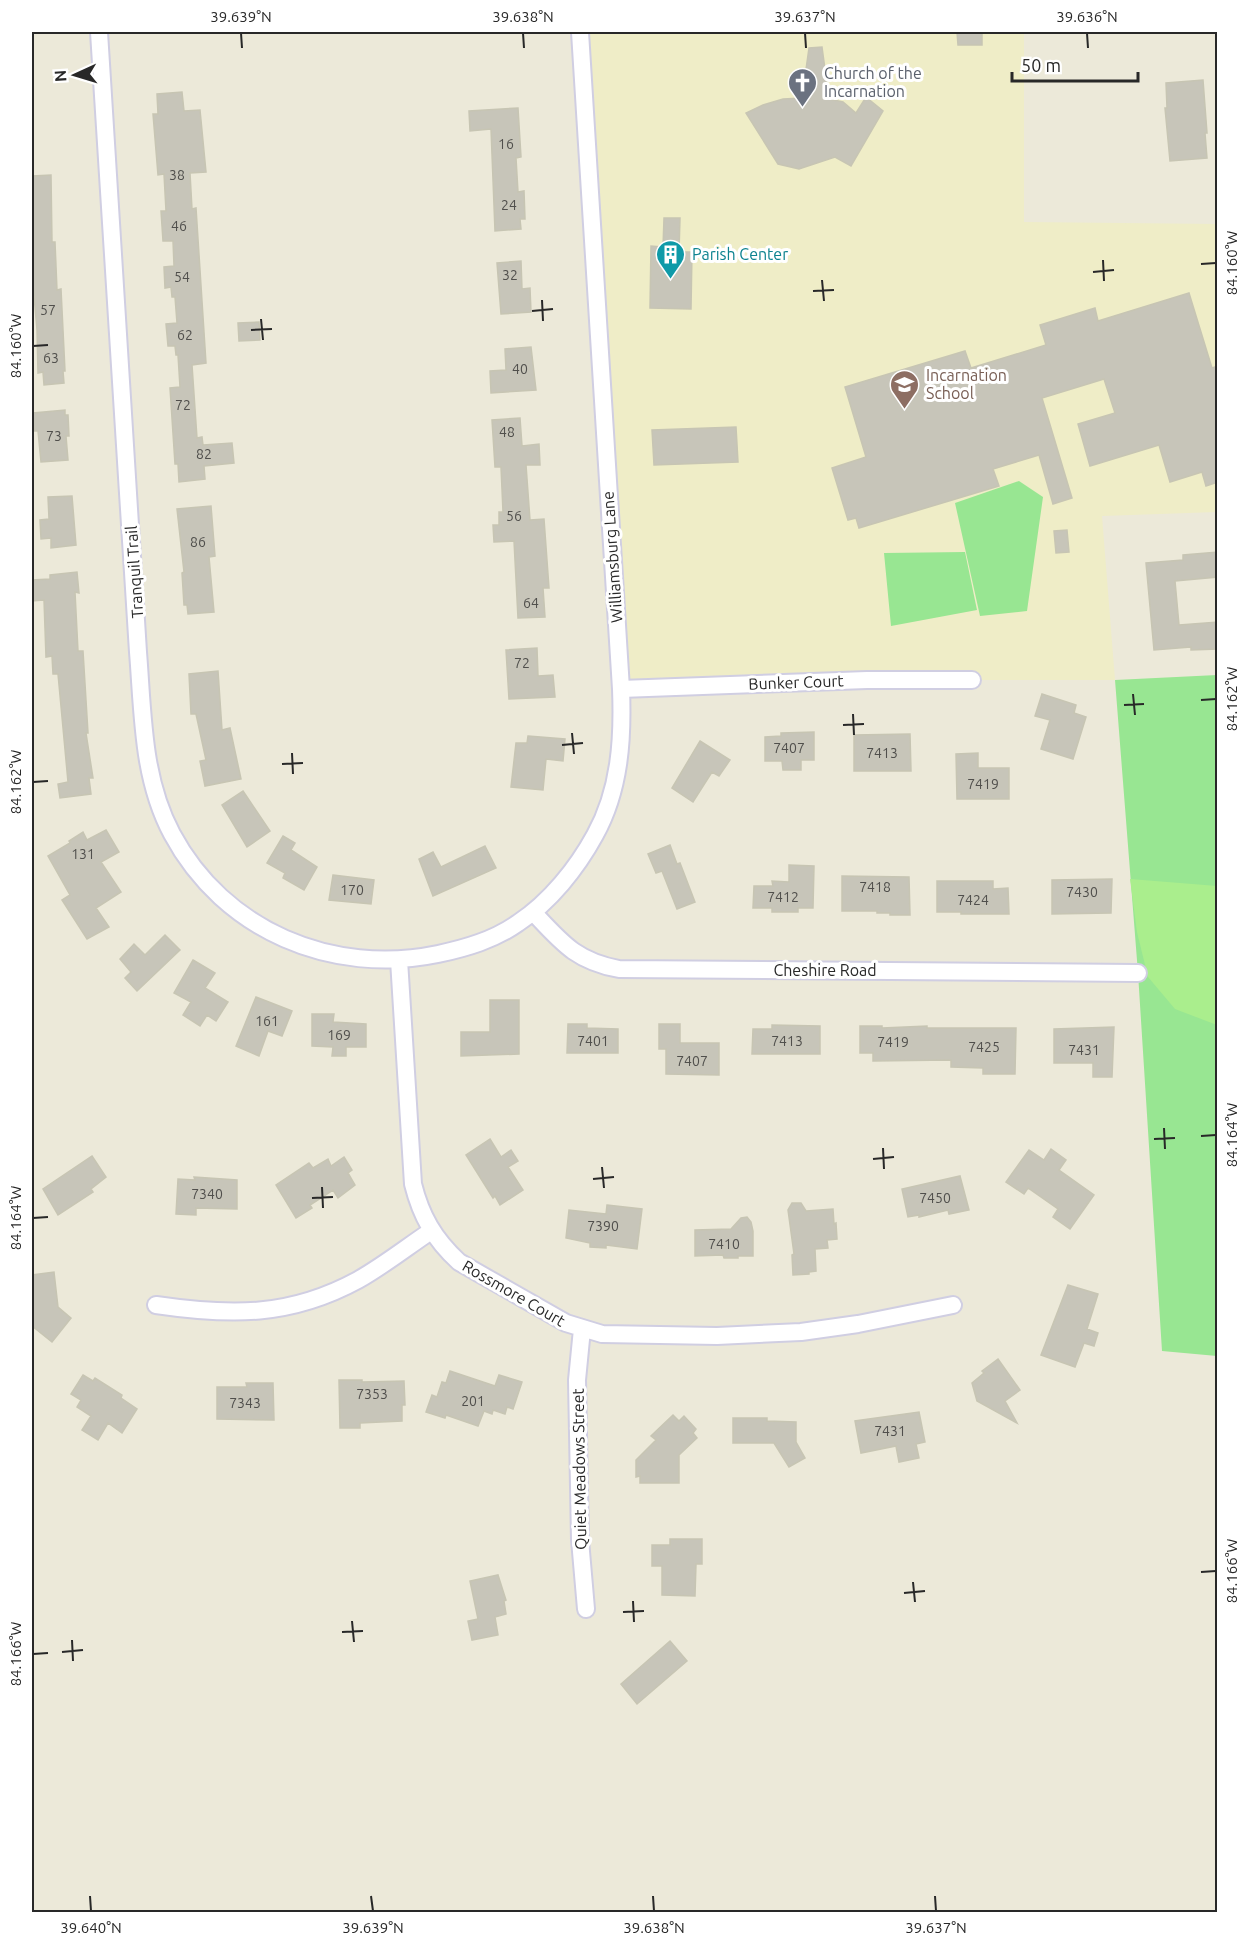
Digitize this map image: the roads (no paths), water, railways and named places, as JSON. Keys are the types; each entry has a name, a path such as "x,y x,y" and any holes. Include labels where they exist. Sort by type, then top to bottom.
{"street":[{"name":"Tranquil Trail","path":"99,32 146,754 160,808 187,859 223,899 246,917 278,936 311,950 346,958 399,960"},
{"name":"Williamsburg Lane","path":"399,960 462,949 517,924 533,912 574,868 596,835 606,812 620,757 621,689 580,32"},
{"name":"Bunker Court","path":"621,689 867,680 972,680"},
{"name":"Cheshire Road","path":"533,912 565,946 585,959 602,966 619,969 1138,973"},
{"name":"Rossmore Court","path":"399,960 413,1184 418,1203 431,1231 459,1262 566,1323 602,1334 624,1336 717,1336 801,1332 858,1324 953,1305"},
{"path":"156,1305 205,1311 245,1312 277,1310 304,1303 358,1280 431,1231"},
{"name":"Quiet Meadows Street","path":"582,1329 577,1392 580,1540 586,1609"}],"place":[{"name":"Church of the Incarnation","path":"803,108"},
{"name":"Parish Center","path":"671,280"},
{"name":"Incarnation School","path":"905,410"}]}
